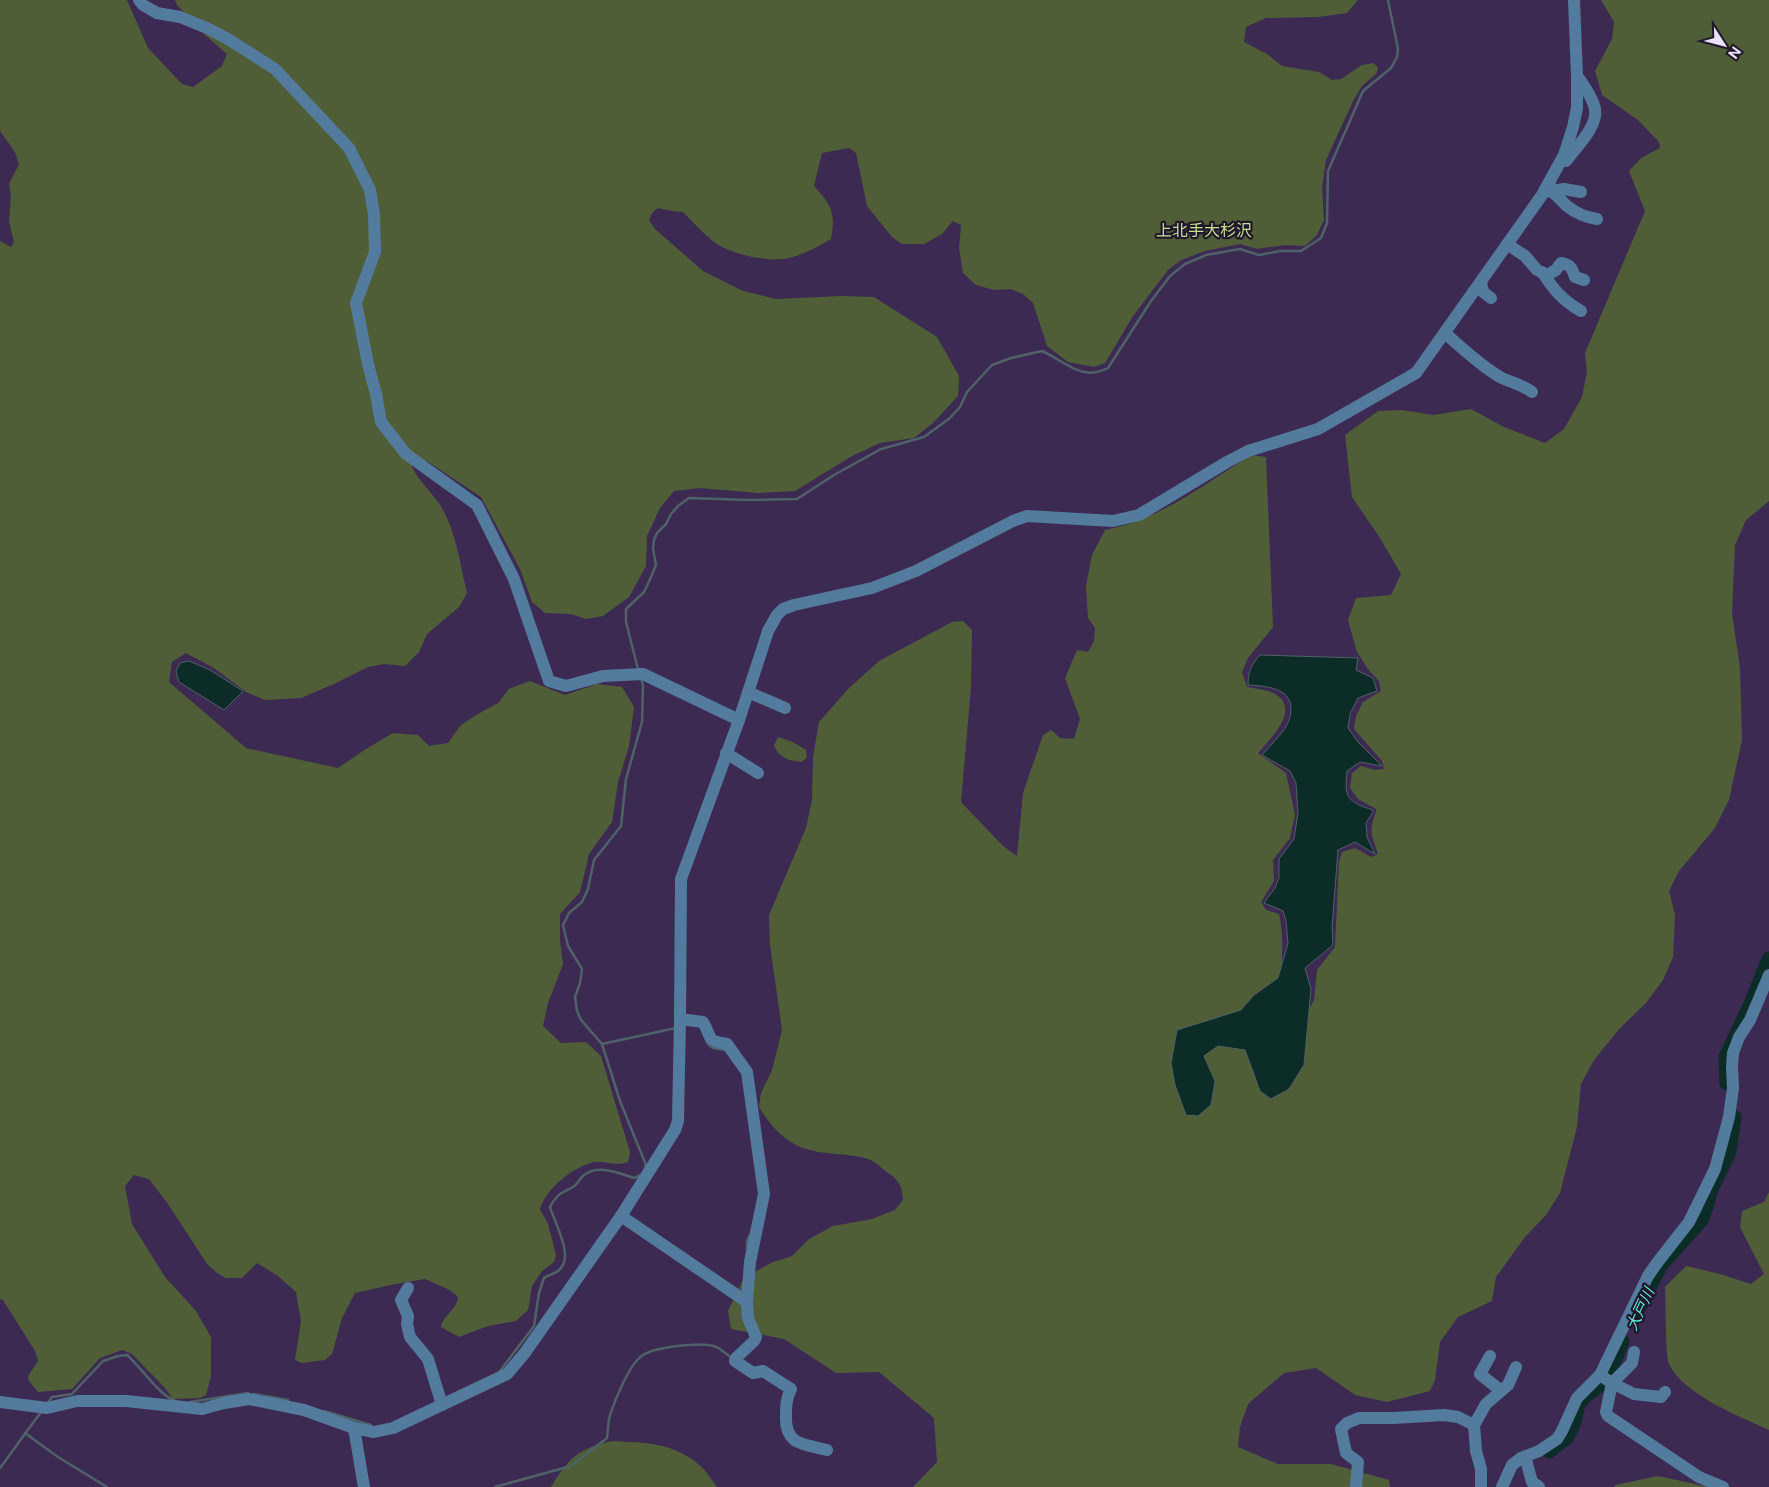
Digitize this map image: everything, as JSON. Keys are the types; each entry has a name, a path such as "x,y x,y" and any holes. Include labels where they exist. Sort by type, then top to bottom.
{"street":[{"path":"139,0 157,14 180,17 207,28 276,68 349,148 370,190 374,215 375,252 356,303 381,422 406,454 477,505 514,579 549,681 566,686 603,676 639,674 739,720"},
{"path":"1549,190 1564,155 1573,127 1576,108 1578,76 1574,0"},
{"path":"0,1402 43,1408 77,1401 126,1401 202,1409 248,1399 304,1410 354,1428 374,1432 393,1428 441,1402 507,1374 524,1354 621,1216 675,1130 678,1121 680,879 739,720 768,631 777,615 783,609 872,588 916,571 1013,521 1027,516 1113,521 1139,516 1234,458 1248,451 1318,430 1416,373 1507,244 1549,190 1595,119 1595,107 1578,76"},
{"path":"1549,190 1564,189 1582,192"},
{"path":"1549,190 1582,216 1597,219"},
{"path":"1507,244 1525,256 1537,270 1547,275 1556,270 1561,263 1572,268 1575,278 1584,280"},
{"path":"1542,272 1555,292 1581,311"},
{"path":"1481,282 1483,292 1491,298"},
{"path":"1445,333 1471,356 1501,377 1513,384 1524,386 1532,392"},
{"path":"748,692 785,708"},
{"path":"726,753 758,774"},
{"path":"1723,1487 1699,1477 1608,1416 1606,1412 1606,1379 1648,1276 1656,1262 1690,1222 1715,1169 1729,1117 1733,1088 1733,1053 1739,1037 1750,1020 1769,975"},
{"path":"680,1020 703,1022 710,1038 714,1042 727,1044 747,1072 764,1194 750,1262 747,1302 748,1318 756,1336 754,1341 736,1358 735,1362 753,1373 763,1371 791,1389 786,1399 786,1426 790,1436 798,1442 827,1450"},
{"path":"621,1216 747,1302"},
{"path":"408,1288 401,1300 408,1316 407,1324 410,1338 428,1360 441,1402"},
{"path":"1502,1487 1512,1465 1525,1461 1557,1439 1577,1398 1632,1363 1634,1352"},
{"path":"1490,1356 1480,1374 1500,1390"},
{"path":"1481,1487 1481,1470 1476,1451 1474,1425 1486,1404 1508,1385 1516,1368"},
{"path":"1606,1379 1634,1394 1661,1397 1665,1392"},
{"path":"1356,1487 1358,1462 1346,1453 1341,1429 1347,1423 1359,1418 1444,1415 1458,1418 1474,1425"},
{"path":"354,1428 364,1487"},
{"path":"1525,1461 1532,1482 1539,1487"}],"green space":[{"path":"0,0 127,0 148,48 182,84 193,87 222,66 227,54 205,35 177,5 175,0 1358,0 1347,13 1318,17 1266,18 1246,27 1244,42 1267,54 1282,66 1319,72 1332,80 1341,79 1362,65 1374,63 1378,68 1376,74 1362,86 1353,101 1326,160 1322,188 1324,220 1317,235 1305,246 1285,245 1257,249 1240,244 1205,251 1181,260 1168,270 1133,316 1105,363 1094,367 1068,362 1047,346 1033,303 1023,294 1011,289 994,290 976,285 963,273 959,248 961,225 953,221 942,234 924,244 902,244 892,237 867,206 856,153 849,148 822,153 814,186 825,198 831,210 833,222 831,239 800,254 789,258 771,259 740,254 714,242 683,212 658,208 652,213 649,220 655,229 703,271 743,291 776,299 841,296 874,297 937,337 959,376 958,396 933,423 914,438 880,443 852,456 795,491 758,493 700,488 674,491 660,508 647,536 646,566 629,597 603,616 586,619 571,614 545,613 532,602 520,569 481,497 427,461 411,464 440,505 450,525 467,593 459,607 427,634 419,652 405,666 384,664 368,667 301,698 265,700 246,692 214,668 186,653 172,662 169,682 246,748 338,768 393,733 418,735 429,746 448,743 460,726 498,703 509,689 530,681 565,695 597,684 622,687 634,707 629,746 618,782 612,822 589,854 580,892 560,914 560,941 563,964 548,1003 543,1026 561,1043 586,1042 601,1056 630,1152 628,1162 618,1164 594,1162 577,1169 561,1180 543,1201 540,1209 548,1224 556,1255 554,1262 542,1271 532,1286 528,1310 516,1321 488,1326 459,1337 441,1327 444,1319 457,1302 458,1297 450,1290 425,1279 395,1284 355,1293 342,1318 332,1354 325,1360 302,1363 295,1360 301,1321 296,1292 278,1276 257,1263 242,1278 226,1278 217,1273 207,1264 168,1204 149,1179 134,1175 125,1186 132,1224 165,1277 196,1311 211,1337 211,1376 206,1395 200,1398 173,1399 132,1354 122,1350 100,1358 72,1389 38,1392 29,1381 28,1376 38,1361 35,1351 3,1300 0,1299 0,241 11,247 14,242 9,222 11,196 9,184 19,164 15,152 0,131"},
{"path":"1601,0 1769,0 1769,501 1746,520 1735,545 1732,613 1740,668 1742,740 1729,800 1715,828 1679,871 1669,891 1675,915 1673,957 1663,980 1646,1003 1620,1028 1594,1060 1581,1084 1577,1127 1560,1193 1546,1215 1525,1237 1496,1277 1492,1301 1458,1317 1440,1342 1435,1380 1430,1391 1387,1402 1355,1395 1316,1368 1284,1373 1248,1404 1240,1427 1238,1447 1278,1464 1331,1464 1389,1480 1390,1487 913,1487 937,1462 934,1418 879,1372 836,1373 784,1339 731,1329 728,1311 744,1278 771,1263 792,1256 809,1239 833,1226 872,1219 895,1210 903,1200 901,1187 897,1181 873,1161 859,1157 813,1151 796,1145 775,1129 759,1107 761,1093 772,1070 782,1030 770,945 769,915 806,828 812,800 813,757 819,722 848,689 879,661 952,622 963,621 972,630 971,687 961,802 1003,846 1017,856 1023,793 1043,735 1051,730 1060,738 1074,739 1080,719 1065,678 1077,650 1088,652 1094,641 1095,628 1088,618 1086,586 1092,555 1105,530 1125,525 1163,510 1251,455 1266,457 1273,627 1248,658 1242,672 1247,687 1275,694 1284,703 1284,718 1280,726 1258,753 1286,773 1295,815 1290,838 1273,860 1274,881 1261,902 1266,910 1279,914 1281,926 1282,962 1278,1010 1300,1027 1314,1000 1317,970 1335,947 1339,862 1342,852 1355,848 1371,857 1378,854 1372,832 1376,809 1358,799 1350,788 1352,773 1361,766 1375,770 1384,769 1382,761 1354,729 1356,716 1363,702 1381,691 1379,681 1368,669 1357,652 1348,620 1356,598 1391,595 1401,574 1380,538 1352,497 1345,435 1378,411 1402,410 1433,415 1471,409 1504,427 1545,443 1564,429 1582,397 1587,372 1585,353 1645,211 1629,171 1641,158 1660,148 1659,142 1638,120 1602,95 1595,71 1612,39 1614,22"},
{"path":"778,737 793,742 806,750 807,757 802,762 789,760 782,756 774,746"},
{"path":"1769,1192 1769,1430 1699,1395 1676,1375 1668,1359 1665,1287 1686,1266 1751,1284 1764,1274 1740,1227 1742,1211 1764,1202"},
{"path":"613,1441 657,1445 677,1451 700,1465 717,1487 551,1487 563,1469 576,1456 591,1447"},
{"path":"1658,1476 1709,1487 1614,1487 1615,1485"}],"shaded area":[{"path":"1260,655 1358,658 1356,670 1373,678 1377,691 1358,698 1350,714 1348,728 1358,742 1382,766 1360,762 1347,771 1346,787 1349,797 1353,801 1373,810 1366,823 1367,837 1375,854 1355,842 1338,850 1332,927 1333,945 1305,968 1311,989 1304,1065 1289,1089 1271,1099 1260,1091 1245,1050 1218,1046 1204,1056 1215,1081 1211,1105 1198,1116 1186,1115 1175,1085 1171,1063 1177,1030 1241,1010 1254,995 1278,978 1288,943 1283,911 1264,903 1275,888 1279,878 1279,859 1294,839 1298,813 1296,783 1290,771 1262,755 1285,729 1291,709 1287,696 1282,692 1269,687 1248,685 1251,669"},
{"path":"189,661 210,670 243,691 224,710 179,682 176,671 180,663"}],"waterway":[{"path":"638,669 626,622 626,609 644,592 656,565 653,549 657,533 666,524 678,506 689,498 797,499 834,475 881,449 924,437 950,418 960,407 967,392 992,365 1011,358 1042,351 1081,371 1090,373 1108,368 1151,301 1170,276 1185,264 1206,255 1240,249 1259,255 1280,251 1301,251 1321,238 1327,223 1328,171 1363,91 1391,68 1397,57 1398,49 1388,0"},
{"path":"641,677 643,686 642,722 626,779 621,826 594,860 588,889 582,902 569,913 563,925 568,946 582,969 575,997 577,1011 581,1020 602,1044 620,1101 646,1165 645,1168"},
{"name":"大戸川","path":"1727,1083 1726,1057 1751,1004 1769,959"},
{"path":"602,1044 676,1028"},
{"path":"706,1040 711,1047 725,1050"},
{"name":"大戸川","path":"1635,1315 1660,1266 1701,1220 1711,1189 1729,1152 1734,1117"},
{"path":"500,1371 534,1326 539,1293 544,1278 558,1271 563,1265 565,1258 562,1240 550,1207 555,1199 575,1186 583,1176 596,1170 609,1170 634,1178 641,1175"},
{"path":"747,1250 749,1236"},
{"name":"大戸川","path":"1549,1451 1566,1438 1573,1425 1578,1405 1585,1396 1604,1382 1608,1376 1622,1341"},
{"path":"495,1487 571,1466 607,1438 610,1415 619,1392 633,1366 643,1355 657,1350 688,1345 714,1346 731,1357 733,1355"},
{"path":"47,1404 52,1397 72,1394 103,1361 127,1355 156,1387 174,1400"},
{"path":"190,1402 248,1393"},
{"path":"254,1394 288,1400"},
{"path":"324,1411 371,1425"},
{"path":"0,1468 41,1412"},
{"path":"25,1433 58,1457 107,1487"}],"district":[{"name":"上北手大杉沢","path":"1204,230"}]}
